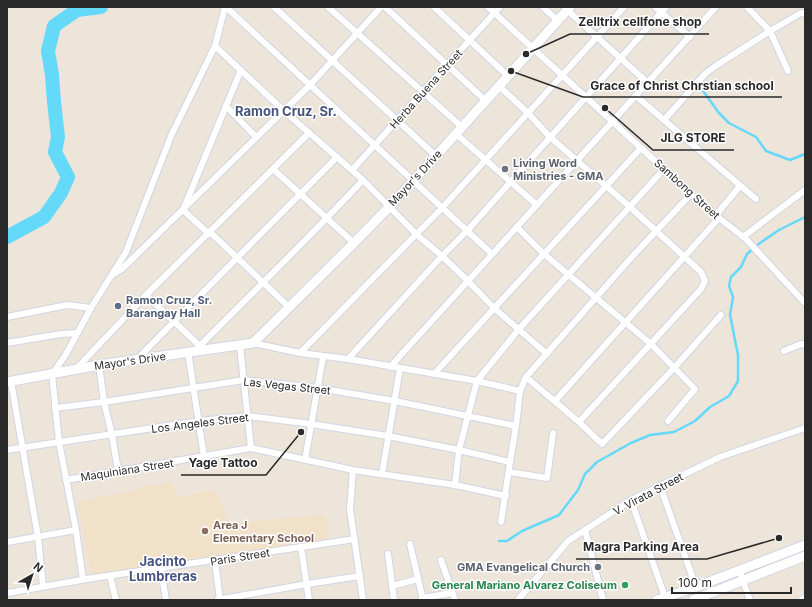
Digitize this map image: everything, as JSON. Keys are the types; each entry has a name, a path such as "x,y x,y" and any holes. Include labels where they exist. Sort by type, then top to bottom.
{"street":[{"path":"83,580 76,530 59,442 52,374 65,356 91,308 126,252 171,136 215,46 225,7 492,254"},
{"path":"274,7 436,156"},
{"path":"328,7 423,93 486,160 537,205"},
{"path":"111,276 119,272 310,85 380,7"},
{"path":"385,7 486,100"},
{"path":"434,7 508,76"},
{"name":"Sambong Street","path":"488,7 691,194 717,217 745,238 804,299"},
{"name":"Herba Buena Street","path":"352,170 500,7"},
{"path":"543,7 558,21"},
{"path":"300,353 417,235 486,160 527,112 597,38 624,7"},
{"path":"655,7 690,37"},
{"path":"348,359 442,256 467,231 666,7"},
{"path":"390,367 716,7"},
{"path":"747,7 770,30 788,71"},
{"path":"664,120 705,74 770,30 803,13 798,7"},
{"path":"569,9 597,38 648,83"},
{"name":"Mayor's Drive","path":"253,343 390,206 569,9"},
{"path":"215,46 283,110 363,180 417,235 442,256 494,308 547,354"},
{"path":"183,210 241,70"},
{"path":"499,86 527,112 550,137 630,207 684,257 704,276 705,280 703,285 651,344 579,422"},
{"path":"636,96 756,199"},
{"path":"226,106 256,137"},
{"path":"74,370 146,295 309,133"},
{"path":"434,374 641,148"},
{"path":"136,360 337,156"},
{"path":"455,485 459,450 477,381 519,329 664,168"},
{"path":"273,169 354,243"},
{"path":"194,350 328,218 363,180"},
{"path":"555,401 624,322 684,257 740,186"},
{"path":"745,238 805,190"},
{"path":"501,522 506,496 520,391 526,377 630,259 691,194"},
{"path":"183,210 289,307"},
{"path":"517,227 544,254 651,344 695,390 668,422"},
{"path":"146,295 174,321 194,350 193,388 204,457"},
{"path":"7,317 67,305 91,308"},
{"path":"526,377 579,422 602,444 674,368 721,315"},
{"path":"7,343 77,333"},
{"name":"Mayor's Drive","path":"9,381 194,350 240,346 253,343 323,357 348,359 477,381 520,391"},
{"path":"784,351 801,344 805,345"},
{"path":"240,346 251,448"},
{"path":"305,460 323,357"},
{"path":"99,365 104,402 112,435 118,471"},
{"path":"382,474 400,368"},
{"name":"Las Vegas Street","path":"55,408 104,402 244,380 318,388 395,401 516,426"},
{"path":"9,381 38,537 43,586"},
{"name":"Los Angeles Street","path":"7,450 199,421 248,416 388,436 510,462"},
{"name":"V. Virata Street","path":"518,600 568,541 630,500 720,457 805,428"},
{"path":"509,472 547,478 552,433"},
{"name":"Maquiniana Street","path":"66,480 251,448 353,470 455,485 506,496"},
{"path":"353,470 350,508 363,600"},
{"path":"660,486 696,587"},
{"path":"630,500 663,599 805,545"},
{"path":"7,542 76,530"},
{"path":"585,530 603,600"},
{"name":"Paris Street","path":"7,593 43,586 355,539"},
{"path":"410,544 422,599 452,593"},
{"path":"301,547 309,600"},
{"path":"388,554 394,600"},
{"path":"693,600 805,556"},
{"path":"441,560 454,600"},
{"path":"215,561 220,600"},
{"path":"161,569 166,600"},
{"path":"739,570 750,600"},
{"path":"110,576 116,600"},
{"path":"217,600 360,576"},
{"path":"392,586 418,579"},
{"path":"801,600 805,598"}],"shaded area":[{"name":"Area J Elementary School","path":"172,482 176,497 214,490 230,524 325,514 329,539 92,576 77,502 136,490 136,488"}],"waterway":[{"path":"7,237 44,217 61,193 68,177 55,152 58,137 52,75 48,51 54,26 77,10 101,7"},
{"path":"701,88 719,113 729,123 756,137 766,151 790,160 805,154"},
{"path":"499,541 507,541 522,531 559,515 578,490 585,474 597,462 631,443 650,435 674,432 695,421 710,407 729,396 738,381 738,355 730,315 733,297 729,286 731,277 741,267 747,254 760,243 779,230 805,217"}],"place":[{"name":"Zelltrix cellfone shop","path":"526,54"},
{"name":"Grace of Christ Chrstian school","path":"511,71"},
{"name":"JLG STORE","path":"605,108"},
{"name":"Living Word Ministries - GMA","path":"505,169"},
{"name":"Ramon Cruz, Sr. Barangay Hall","path":"118,306"},
{"name":"Yage Tattoo","path":"301,432"},
{"name":"Area J Elementary School","path":"205,531"},
{"name":"Magra Parking Area","path":"779,538"},
{"name":"GMA Evangelical Church","path":"598,567"},
{"name":"General Mariano Alvarez Coliseum","path":"625,585"}],"district":[{"name":"Ramon Cruz, Sr.","path":"286,111"},
{"name":"Jacinto Lumbreras","path":"163,568"}]}
